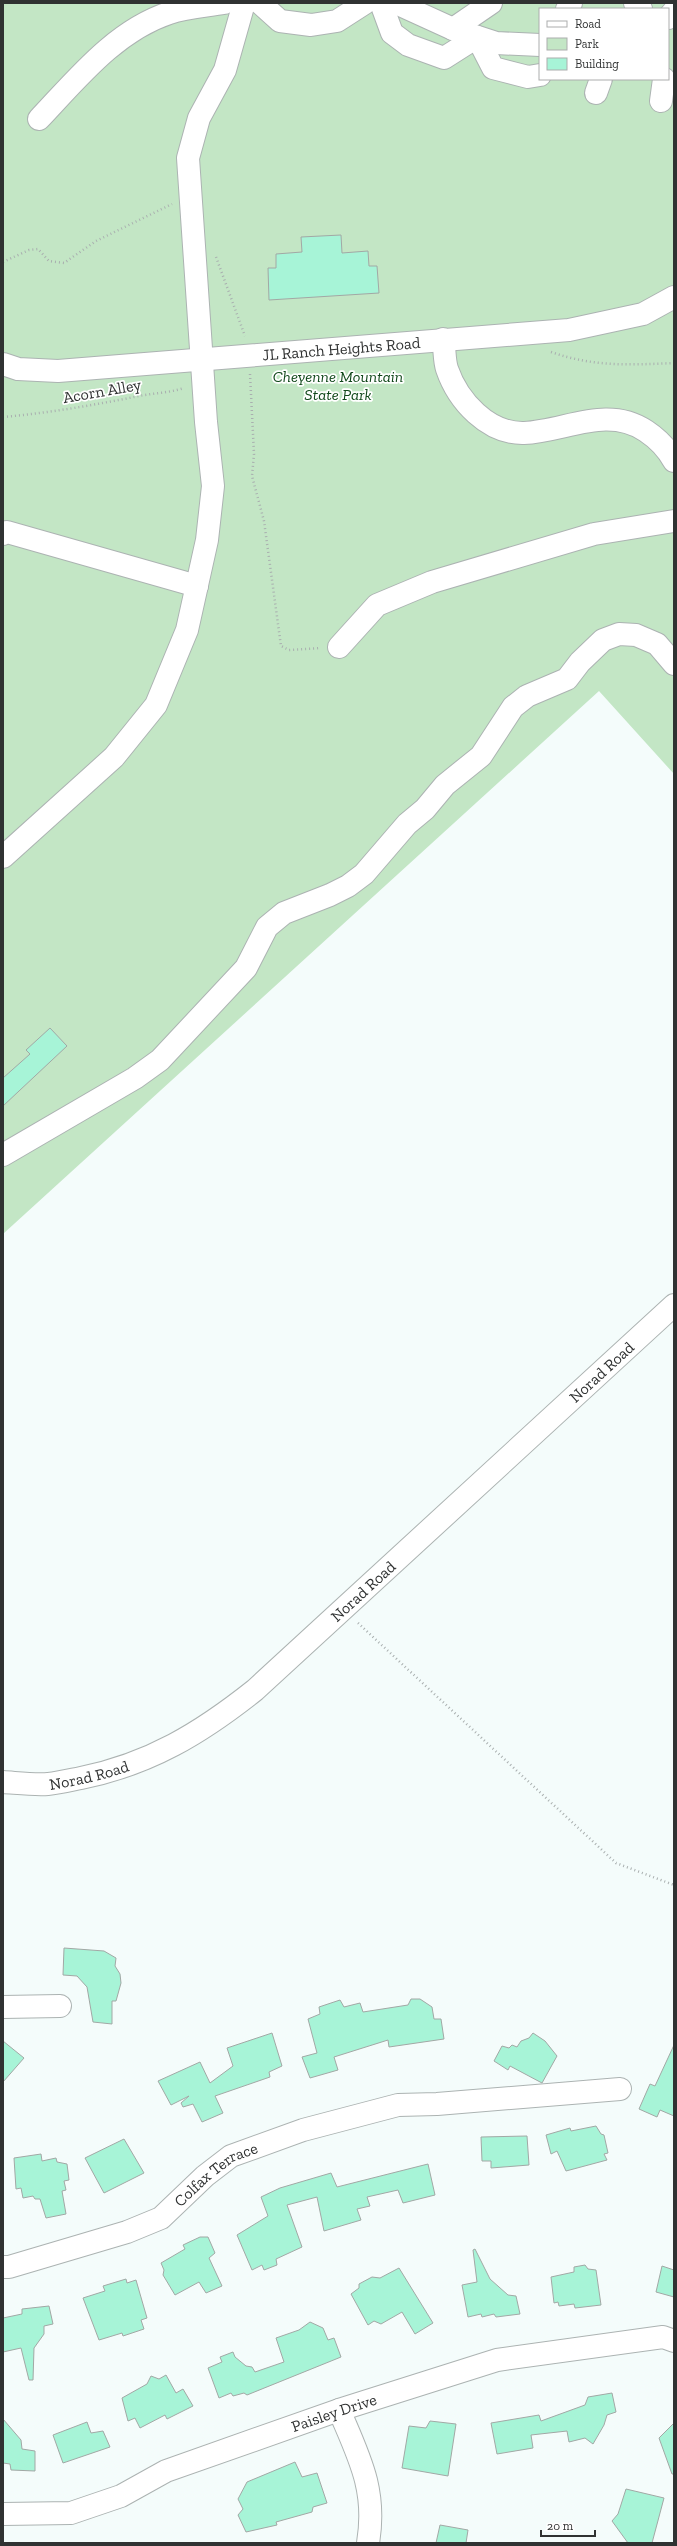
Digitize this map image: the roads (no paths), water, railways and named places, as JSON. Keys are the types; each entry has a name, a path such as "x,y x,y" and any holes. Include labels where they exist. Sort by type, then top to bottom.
{"street":[{"path":"39,119 101,55 126,35 170,13 224,3"},
{"path":"3,857 114,757 156,705 188,630 207,540 213,486 202,359 188,158 199,118 225,70 244,3"},
{"path":"260,3 280,21 311,25 337,21 364,3"},
{"path":"381,3 392,33 408,45 423,51 444,58 477,36"},
{"path":"396,3 453,29 496,43 539,44"},
{"path":"453,29 490,3"},
{"path":"477,36 493,68 528,78 539,75"},
{"path":"661,101 664,80"},
{"name":"JL Ranch Heights Road","path":"3,364 18,369 58,371 569,330 643,314 674,297"},
{"path":"444,339 447,368 455,389 469,408 485,420 504,430 524,433 599,419 619,418 640,427 657,438 674,461"},
{"path":"339,647 377,605 432,582 594,534 674,521"},
{"path":"3,534 7,532 197,586"},
{"path":"3,1155 135,1078 160,1060 246,968 267,927 284,913 342,889 364,874 407,824 425,809 445,785 481,756 513,707 527,696 567,679 580,662 603,640 619,634 636,635 657,644 674,664"},
{"name":"Norad Road","path":"3,1782 48,1784 100,1774 146,1760 174,1746 226,1713 255,1690 674,1305"},
{"path":"3,2007 60,2006"},
{"name":"Colfax Terrace","path":"3,2267 9,2267 127,2232 162,2218 205,2176 231,2156 303,2130 398,2105 437,2104 620,2089"},
{"name":"Paisley Drive","path":"3,2514 71,2513 121,2496 166,2472 339,2410 497,2360 663,2337 674,2341"},
{"path":"339,2410 367,2476 371,2524 368,2543"}],"park label":[{"name":"Cheyenne Mountain State Park","path":"338,385"}]}
